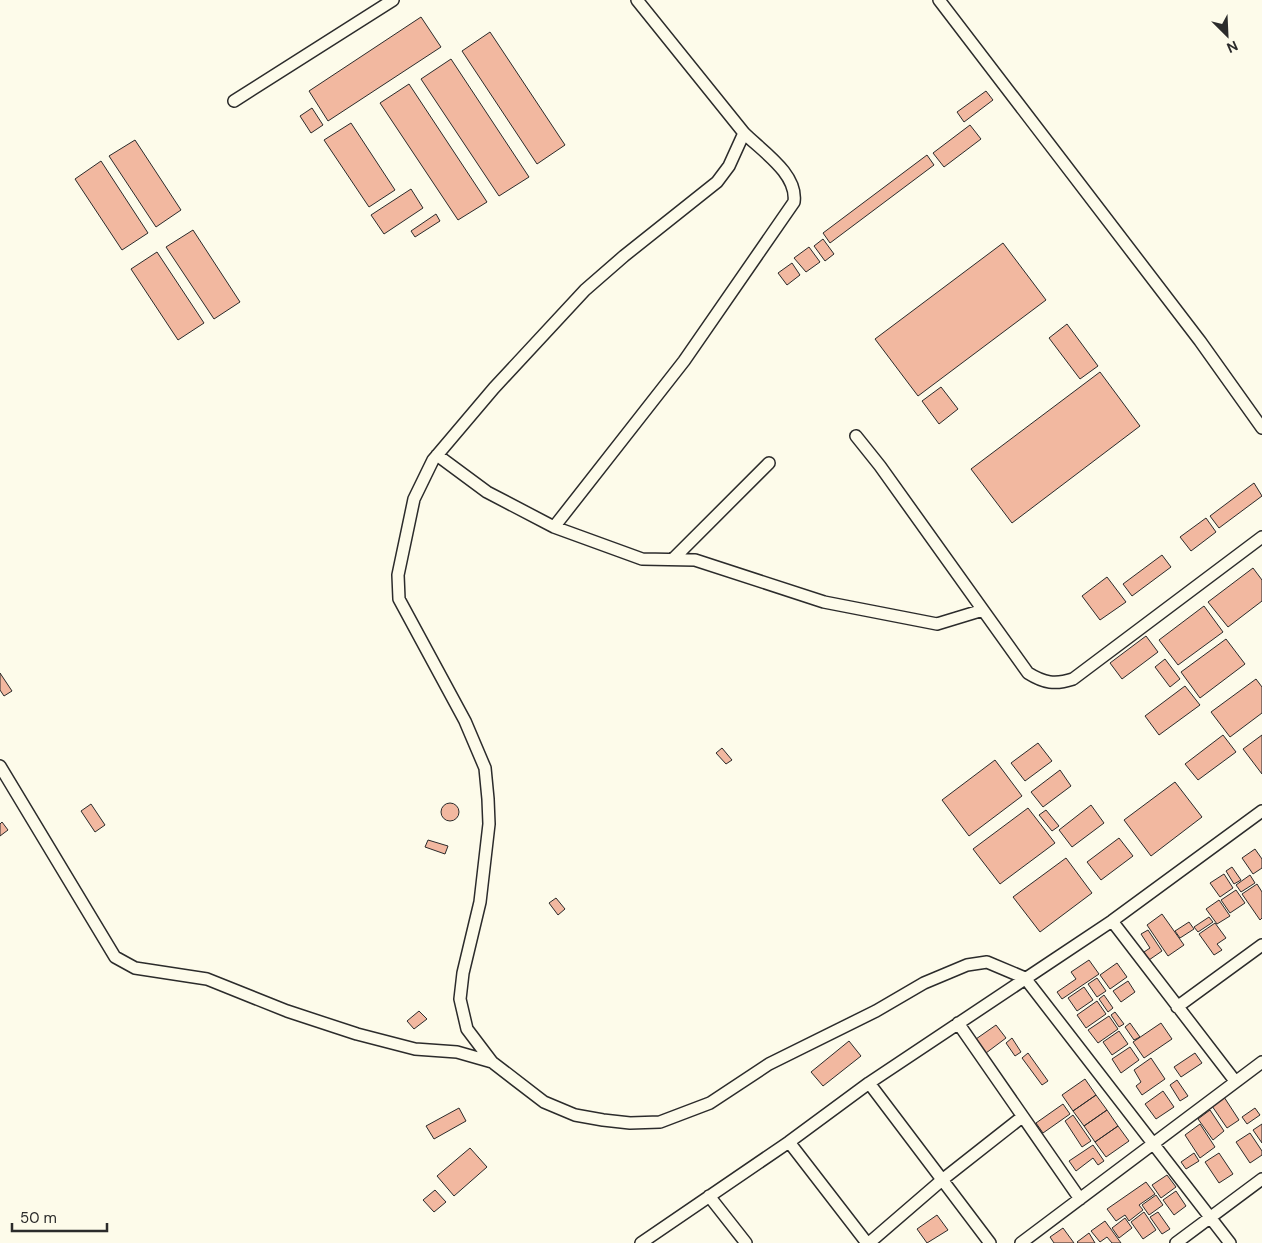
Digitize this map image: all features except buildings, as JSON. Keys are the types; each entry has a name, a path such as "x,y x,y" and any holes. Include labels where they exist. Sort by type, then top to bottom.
{"street":[{"path":"234,101 393,0"},
{"path":"554,527 684,360 794,202 795,193 789,177 744,133 637,0"},
{"path":"939,0 1200,341 1262,428"},
{"path":"744,133 729,166 717,182 624,256 585,290 494,388 438,455 414,498 398,575 399,599 465,721 484,768 489,824 480,902 463,973 460,999 467,1029 492,1062 544,1102 575,1115 630,1123 660,1122 710,1103 769,1064 876,1011 924,983 967,965 987,962 1025,978 1212,1217 1230,1243"},
{"path":"856,436 1028,674 1042,682 1058,684 1073,679 1262,537"},
{"path":"438,455 486,492 554,527 642,559 674,558 695,560 824,602 938,624 983,610"},
{"path":"674,558 769,463"},
{"path":"0,766 115,957 136,968 207,979 287,1011 357,1034 415,1049 457,1052 492,1062"},
{"path":"642,1243 789,1142 869,1083 1112,921 1262,811"},
{"path":"1112,921 1235,1081"},
{"path":"1178,1007 1262,945"},
{"path":"958,1023 1080,1198"},
{"path":"1021,1243 1262,1062"},
{"path":"869,1083 990,1243"},
{"path":"789,1142 868,1243 942,1180 1022,1117"},
{"path":"1176,1243 1262,1179"},
{"path":"710,1196 746,1243"}]}
